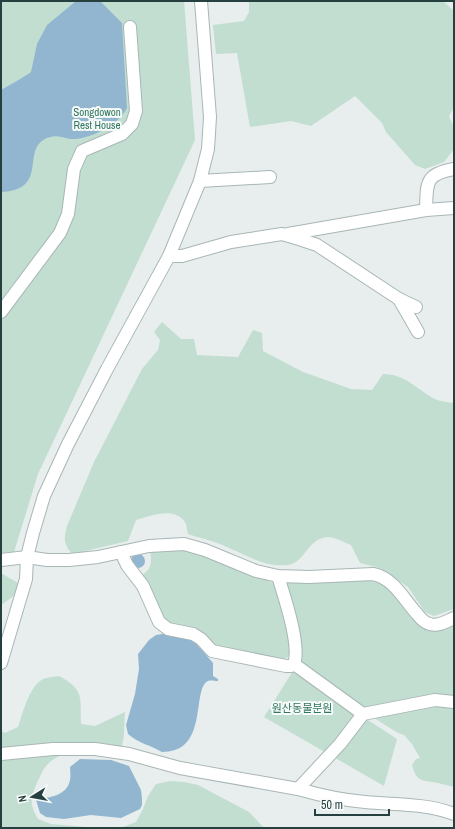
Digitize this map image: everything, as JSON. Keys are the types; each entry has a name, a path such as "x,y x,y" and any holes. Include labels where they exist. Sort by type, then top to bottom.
{"street":[{"path":"1,663 26,579 27,557 44,496 68,444 169,256 200,181 208,149 210,117 201,1"},
{"path":"1,312 60,233 68,214 74,169 82,151 122,134 132,124 136,111 130,27"},
{"path":"426,210 427,187 431,178 438,173 454,169"},
{"path":"200,181 270,178"},
{"path":"169,256 182,256 231,242 426,210 454,208"},
{"path":"282,234 317,245 399,299 416,307"},
{"path":"399,299 418,332"},
{"path":"1,560 27,557 47,560 69,560 98,557 149,546 184,544 205,550 256,571 278,576 309,577 379,575 394,585 422,620 431,625 454,618"},
{"path":"121,552 127,565 143,586 159,622 168,629 193,634 201,639 212,651 286,666 291,666 294,664"},
{"path":"278,576 295,641 296,658 294,664"},
{"path":"294,664 363,714"},
{"path":"298,789 340,744 363,714 435,700 454,702"},
{"path":"1,754 53,749 95,749 129,754 180,768 298,789 315,794 365,802 409,804 445,810 454,814"}],"green space":[{"name":"Songdowon Rest House","path":"1,1 184,1 195,140 38,474 14,552 1,553"},
{"path":"249,1 443,1 454,11 454,107 449,116 454,128 454,149 444,162 425,169 415,165 386,132 382,123 355,96 311,126 291,121 250,127 237,53 216,54 213,25 244,21 249,12"},
{"path":"162,322 181,339 194,339 197,355 238,357 253,330 262,333 263,351 303,372 351,389 372,390 383,374 391,375 411,383 435,399 454,403 454,609 434,616 425,612 408,587 380,568 360,563 351,545 334,538 321,538 293,564 270,564 253,559 228,547 188,534 185,522 175,514 168,513 155,515 136,520 128,541 72,554 65,541 67,526 94,462 142,369 158,350 160,340 154,332"},
{"path":"186,547 252,573 275,584 278,590 291,645 290,653 287,658 279,661 212,647 165,623 139,576 149,569 151,563 150,550"},
{"path":"1,573 18,583 15,595 1,605"},
{"path":"369,577 383,581 423,624 454,622 454,698 365,708 300,664 285,582"},
{"name":"원산동물분원","path":"293,671 397,739 384,786 264,717"},
{"path":"59,676 77,690 80,701 81,724 95,726 125,712 123,742 122,746 82,750 53,759 46,766 36,785 32,799 33,810 38,819 51,824 97,828 1,828 1,731 5,733 18,727 31,692 40,681 46,678"},
{"path":"435,705 454,706 454,787 424,781 418,778 412,765 416,759 420,758 412,744 404,735 398,733 374,718 392,711"},
{"path":"170,781 198,785 249,812 264,828 116,828 136,822 148,796 156,784"}],"water":[{"path":"76,1 100,1 122,23 127,108 118,119 98,133 76,139 55,136 47,138 39,143 35,151 30,177 25,184 16,190 1,192 1,90 31,72 37,44 47,25"},
{"path":"138,554 143,556 145,561 143,566 138,568 133,566 131,561 133,556"},
{"path":"168,633 189,636 213,663 213,676 218,679 218,681 208,681 204,686 201,693 195,726 191,736 185,744 175,750 162,752 128,734 126,725 135,694 139,669 138,654 149,640 156,635"},
{"path":"80,759 111,760 129,766 141,790 142,805 140,809 121,818 91,815 64,819 46,817 40,813 36,800 52,797 62,793 70,780 70,767"}]}
